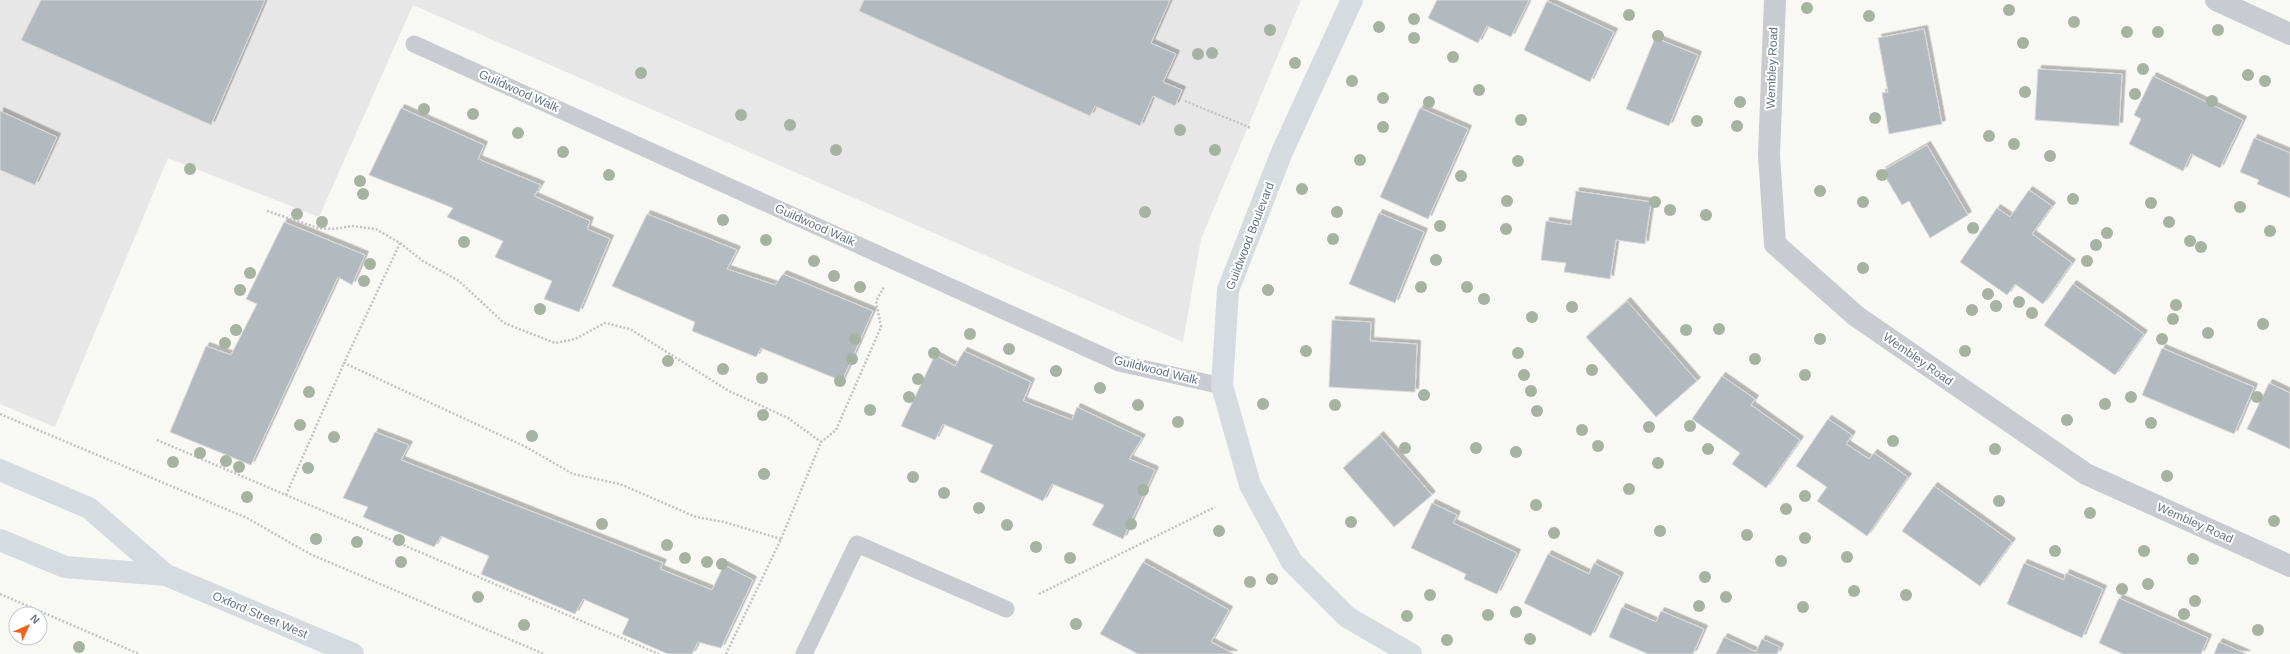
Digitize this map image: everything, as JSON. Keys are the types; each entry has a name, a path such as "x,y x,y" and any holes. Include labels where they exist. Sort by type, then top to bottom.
{"street":[{"name":"Guildwood Boulevard","path":"1352,0 1282,152 1228,290 1222,386 1250,485 1292,562 1347,617 1411,654"},
{"name":"Wembley Road","path":"1775,0 1769,155 1775,244 1856,316 2086,474 2290,566"},
{"path":"2216,0 2290,34"},
{"name":"Oxford Street West","path":"0,470 89,508 166,575 353,654"},
{"name":"Oxford Street West","path":"0,540 65,567 166,575"}],"lane":[{"name":"Guildwood Walk","path":"414,44 1119,363 1222,386"},
{"path":"804,654 857,544 1006,609"}],"path":[{"path":"1185,101 1250,128"},
{"path":"267,211 318,228 333,229 353,226 376,229 400,243 423,261 459,281 504,323 555,343 575,339 605,323 630,329 730,391 788,418 821,442"},
{"path":"286,495 344,363 400,243"},
{"path":"726,654 781,539 821,442 836,430 881,327 876,301 885,285"},
{"path":"344,363 526,447 573,474 620,484 696,517 724,522 781,539"},
{"path":"0,414 247,518 310,554 544,654"},
{"path":"157,440 659,654"},
{"path":"1039,594 1215,507"},
{"path":"0,594 139,654"}],"shaded area":[{"path":"0,0 1301,0 1201,239 1183,342 413,5 319,217 168,158 55,427 0,404"}],"building":[{"path":"41,0 265,0 211,125 21,40"},
{"path":"864,0 1170,0 1151,43 1176,54 1163,82 1182,90 1175,106 1153,96 1140,126 1095,106 1090,116 859,11"},
{"path":"1437,0 1529,0 1511,37 1487,26 1478,43 1428,18"},
{"path":"1547,1 1614,32 1590,82 1524,50"},
{"path":"1924,29 1942,124 1889,134 1882,93 1888,92 1878,38"},
{"path":"1655,38 1698,55 1669,126 1626,109"},
{"path":"2038,69 2122,74 2119,126 2035,120"},
{"path":"2153,76 2243,120 2220,168 2191,154 2183,171 2129,144 2141,119 2134,115"},
{"path":"401,108 484,145 478,159 541,185 534,196 590,221 587,229 610,239 579,312 544,299 552,281 495,257 503,241 447,217 453,208 369,175"},
{"path":"1420,108 1468,129 1428,219 1380,197"},
{"path":"0,111 57,137 35,185 0,170"},
{"path":"2254,138 2290,153 2290,198 2257,184 2259,180 2240,172"},
{"path":"1927,145 1968,215 1930,238 1909,201 1902,205 1882,171"},
{"path":"2029,190 2052,206 2032,234 2072,263 2043,304 2015,284 2007,295 1960,262 1997,208 2010,217"},
{"path":"1576,191 1651,202 1645,244 1616,240 1610,279 1564,272 1566,263 1541,260 1546,221 1571,225"},
{"path":"1379,213 1424,232 1395,303 1349,284"},
{"path":"647,214 737,250 727,269 775,285 783,274 873,311 842,381 761,348 756,357 692,331 695,322 612,286"},
{"path":"284,222 365,255 352,285 338,277 251,465 170,432 206,346 231,355 257,304 246,299"},
{"path":"2073,284 2144,334 2115,375 2044,325"},
{"path":"1627,301 1697,381 1656,417 1586,337"},
{"path":"1332,320 1371,322 1370,341 1417,344 1415,392 1329,387"},
{"path":"2162,348 2254,387 2234,434 2142,395"},
{"path":"964,351 1031,382 1023,401 1072,420 1077,407 1142,438 1129,459 1155,470 1123,539 1092,525 1104,505 1052,484 1043,501 980,472 993,445 943,424 935,440 901,426 935,355 955,366"},
{"path":"1722,376 1755,399 1751,405 1800,440 1766,488 1732,464 1740,453 1692,419"},
{"path":"2269,383 2290,393 2290,449 2247,429"},
{"path":"1828,419 1852,435 1846,444 1869,459 1874,453 1908,477 1867,536 1817,501 1827,487 1796,466"},
{"path":"375,432 409,445 401,460 663,563 660,569 712,590 724,565 753,580 721,648 698,642 692,654 668,654 622,634 629,619 583,599 575,614 481,574 489,556 441,536 434,547 363,517 368,507 343,498"},
{"path":"1380,435 1432,495 1394,527 1343,468"},
{"path":"1934,486 2012,542 1980,586 1902,531"},
{"path":"1432,503 1457,515 1453,523 1517,553 1497,594 1464,579 1466,574 1411,548"},
{"path":"1548,554 1589,574 1594,563 1620,576 1591,636 1524,603"},
{"path":"1143,562 1229,610 1211,642 1234,654 1138,654 1100,634"},
{"path":"2024,563 2064,580 2066,573 2103,589 2082,638 2007,604"},
{"path":"2119,598 2208,638 2201,654 2123,654 2099,643"},
{"path":"1622,607 1656,622 1661,611 1704,629 1693,654 1648,654 1609,637"},
{"path":"1724,637 1756,652 1762,639 1780,647 1777,654 1716,654"},
{"path":"2219,642 2247,654 2214,654"}]}
